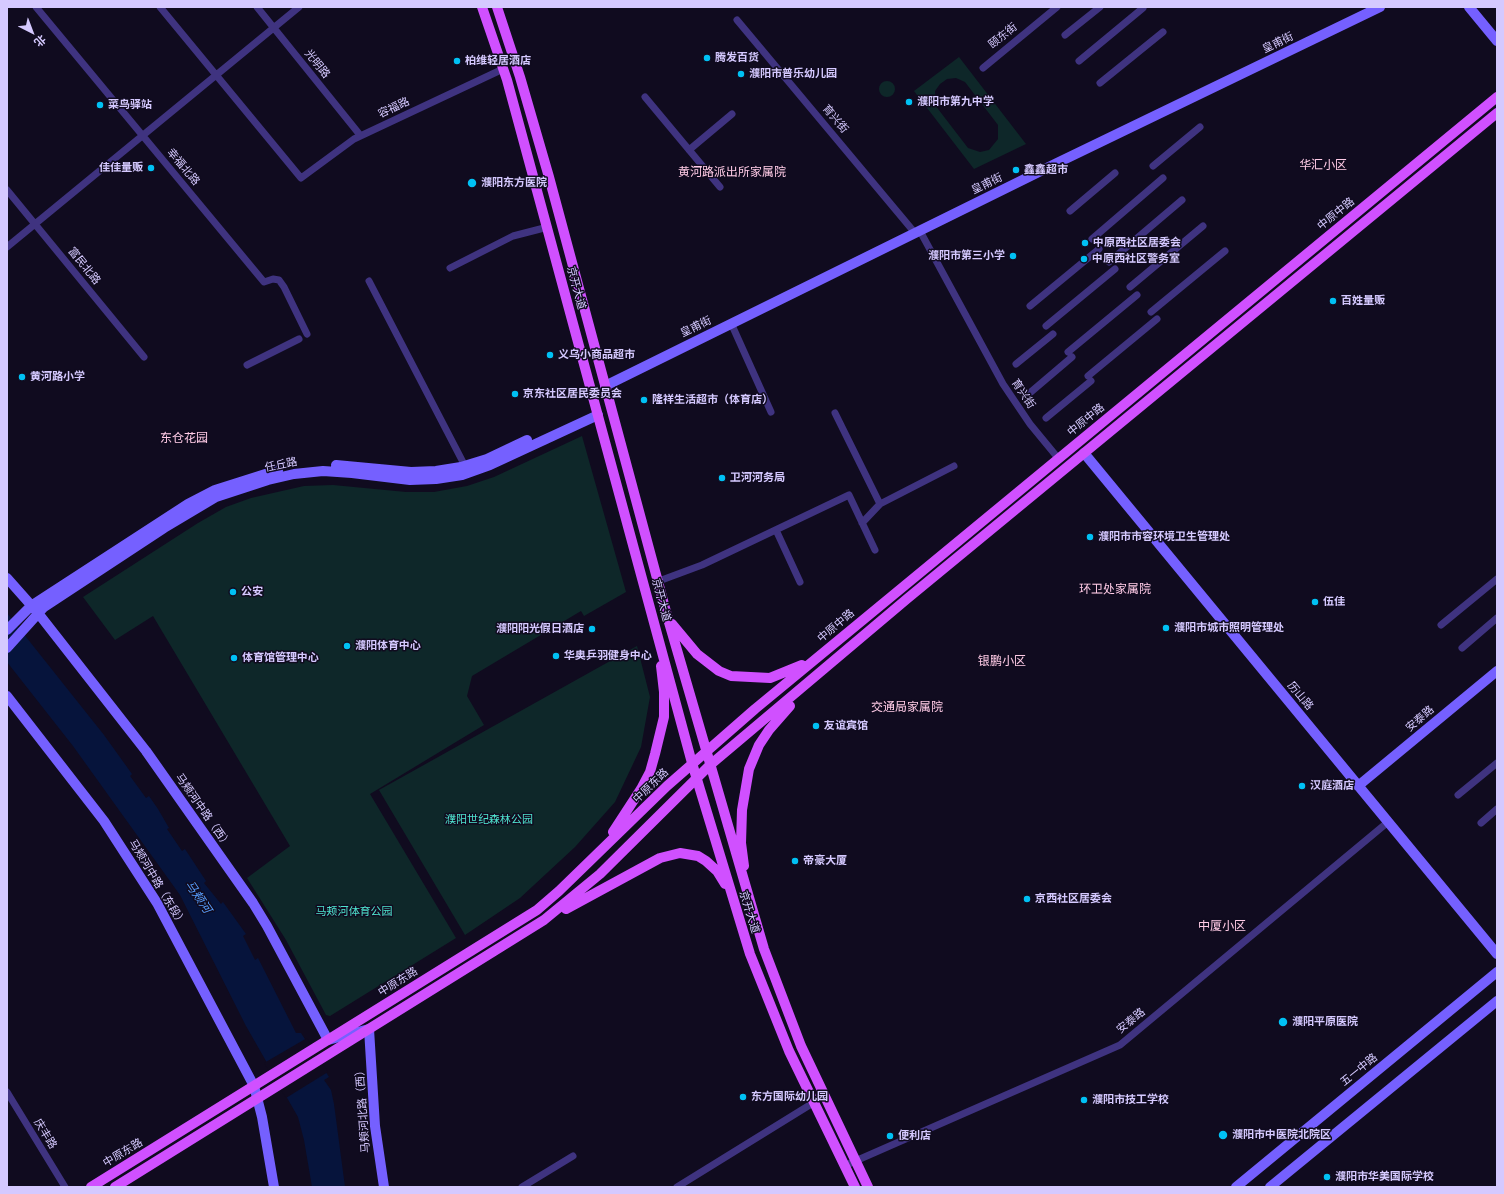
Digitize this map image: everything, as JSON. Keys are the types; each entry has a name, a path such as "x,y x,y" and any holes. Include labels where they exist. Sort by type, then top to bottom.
{"main road":[{"name":"京开大道","path":"482,7 503,69 548,228 696,778 739,920 759,979 813,1103 854,1187"},
{"name":"京开大道","path":"497,7 545,163 659,581 668,619 766,955 788,1014 830,1108 868,1187"},
{"name":"中原中路","path":"692,763 1058,458 1497,97"},
{"path":"544,920 600,874 710,765 834,660 1497,113"},
{"path":"668,619 697,654 718,671 731,676 770,678 787,672 821,655"},
{"path":"597,854 641,789 650,772 659,741 664,717 664,692 658,633"},
{"path":"747,894 741,843 742,810 748,775 754,757 769,730 784,712 834,660"},
{"name":"中原东路","path":"91,1187 537,910 692,763"},
{"path":"115,1187 322,1060 544,920 660,858 680,853 698,856 706,861 717,871 724,881 739,920"}],"street":[{"name":"幸福北路","path":"36,7 264,282 273,279 279,280 284,287 307,334"},
{"path":"160,7 216,75"},
{"name":"光明路","path":"257,7 360,135"},
{"path":"7,247 299,7"},
{"name":"颐东街","path":"983,68 1057,7"},
{"path":"1065,35 1100,7"},
{"name":"皇甫街","path":"605,386 917,232 1380,7"},
{"path":"1469,7 1497,41"},
{"path":"1079,61 1143,8"},
{"name":"育兴街","path":"737,20 917,232 1003,384 1030,424 1058,458"},
{"path":"1100,83 1163,32"},
{"name":"容福路","path":"216,75 301,178 343,145 360,135 503,69"},
{"path":"645,97 720,187"},
{"path":"689,150 732,114"},
{"path":"1153,166 1200,127"},
{"path":"1070,211 1115,173"},
{"path":"1092,239 1163,178"},
{"name":"富民北路","path":"7,190 144,357"},
{"path":"1109,262 1182,200"},
{"path":"1130,287 1203,226"},
{"path":"450,268 513,236 548,228"},
{"path":"1030,306 1099,249"},
{"path":"1151,312 1224,251"},
{"path":"1046,326 1115,269"},
{"path":"369,281 465,466"},
{"path":"1025,397 1137,295"},
{"path":"1046,418 1089,378 1157,319"},
{"path":"731,323 770,412"},
{"path":"1016,364 1053,334"},
{"path":"247,365 299,338"},
{"name":"任丘路","path":"7,630 188,504 215,490 241,480 294,467 323,465 353,466 411,472 436,471 465,466 487,459 597,411"},
{"name":"任丘路","path":"7,648 32,613 44,607 191,511 216,497 244,486 294,474 323,471 410,480 436,479 462,475 490,465 597,411"},
{"path":"835,413 880,504"},
{"name":"历山路","path":"1084,453 1497,954"},
{"path":"862,522 880,504 954,466"},
{"path":"659,581 702,565 849,495 875,550"},
{"path":"776,530 800,582"},
{"name":"马颊河中路（西）","path":"7,578 32,613 146,751 253,903 267,926 328,1040"},
{"path":"1441,625 1497,579"},
{"path":"1462,648 1497,618"},
{"name":"安泰路","path":"1358,786 1497,671"},
{"name":"马颊河中路（东段）","path":"7,696 85,796 138,872 157,903 254,1086 262,1117 274,1187"},
{"path":"1458,795 1497,763"},
{"path":"1481,823 1497,809"},
{"name":"安泰路","path":"844,1166 1120,1045 1388,822"},
{"name":"五一中路","path":"1236,1187 1497,972"},
{"path":"1270,1187 1497,1000"},
{"path":"328,1040 370,1029"},
{"name":"马颊河北路（西）","path":"370,1029 375,1126 384,1187"},
{"name":"庆丰路","path":"7,1092 65,1187"},
{"path":"677,1187 813,1103"},
{"path":"522,1187 573,1156"}],"green space":[{"path":"959,57 1026,144 974,169 914,91","holes":["956,78 965,82 998,125 998,139 989,150 980,152 968,148 935,105 935,91 940,84 947,79"]},
{"path":"887,81 893,83 895,89 893,95 887,97 881,95 879,89 881,83"},
{"name":"濮阳体育中心","path":"582,436 626,592 584,616 581,611 472,676 467,696 484,725 370,794 456,938 330,1016 326,1015 286,940 247,878 290,846 153,616 115,640 83,597 198,523 226,507 251,498 304,486 333,485 406,492 434,492 467,486 494,477"},
{"name":"濮阳世纪森林公园","path":"637,646 650,697 641,747 615,802 575,847 520,898 465,935 379,790"}],"water":[{"name":"马颊河","path":"7,613 104,735 132,774 130,776 146,798 149,796 158,809 169,828 167,829 182,851 185,849 206,881 204,883 221,904 223,902 246,934 243,936 255,960 258,958 296,1033 301,1033 329,1077 324,1080 331,1090 334,1104 345,1187 312,1187 304,1140 298,1117 246,1026 180,895 73,746 7,662"}],"pier":[{"path":"307,1038 328,1072 286,1098 264,1063"}],"place":[{"name":"腾发百货","path":"707,58"},
{"name":"柏维轻居酒店","path":"457,61"},
{"name":"濮阳市普乐幼儿园","path":"741,74"},
{"name":"濮阳市第九中学","path":"909,102"},
{"name":"菜鸟驿站","path":"100,105"},
{"name":"佳佳量贩","path":"151,168"},
{"name":"鑫鑫超市","path":"1016,170"},
{"name":"濮阳东方医院","path":"472,183"},
{"name":"中原西社区居委会","path":"1085,243"},
{"name":"濮阳市第三小学","path":"1013,256"},
{"name":"中原西社区警务室","path":"1084,259"},
{"name":"百姓量贩","path":"1333,301"},
{"name":"义乌小商品超市","path":"550,355"},
{"name":"黄河路小学","path":"22,377"},
{"name":"京东社区居民委员会","path":"515,394"},
{"name":"隆祥生活超市（体育店）","path":"644,400"},
{"name":"卫河河务局","path":"722,478"},
{"name":"濮阳市市容环境卫生管理处","path":"1090,537"},
{"name":"公安","path":"233,592"},
{"name":"伍佳","path":"1315,602"},
{"name":"濮阳市城市照明管理处","path":"1166,628"},
{"name":"濮阳阳光假日酒店","path":"592,629"},
{"name":"濮阳体育中心","path":"347,646"},
{"name":"华奥乒羽健身中心","path":"556,656"},
{"name":"体育馆管理中心","path":"234,658"},
{"name":"友谊宾馆","path":"816,726"},
{"name":"汉庭酒店","path":"1302,786"},
{"name":"帝豪大厦","path":"795,861"},
{"name":"京西社区居委会","path":"1027,899"},
{"name":"濮阳平原医院","path":"1283,1022"},
{"name":"东方国际幼儿园","path":"743,1097"},
{"name":"濮阳市技工学校","path":"1084,1100"},
{"name":"濮阳市中医院北院区","path":"1223,1135"},
{"name":"便利店","path":"890,1136"},
{"name":"濮阳市华美国际学校","path":"1327,1177"}],"district":[{"name":"华汇小区","path":"1323,166"},
{"name":"黄河路派出所家属院","path":"732,173"},
{"name":"东仓花园","path":"184,439"},
{"name":"环卫处家属院","path":"1115,590"},
{"name":"银鹏小区","path":"1002,662"},
{"name":"交通局家属院","path":"907,708"},
{"name":"中厦小区","path":"1222,927"}],"park label":[{"name":"马颊河体育公园","path":"354,912"}]}
